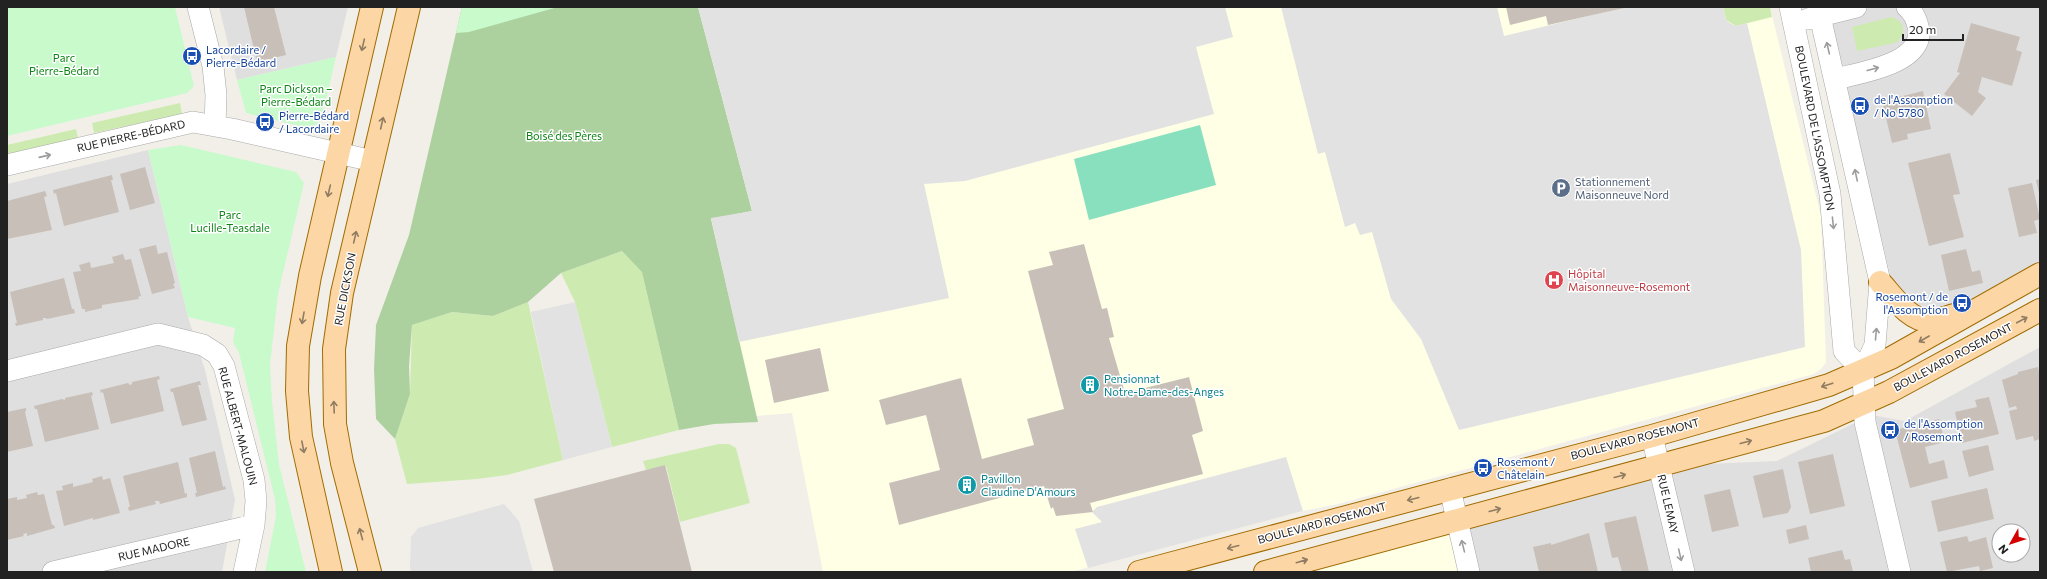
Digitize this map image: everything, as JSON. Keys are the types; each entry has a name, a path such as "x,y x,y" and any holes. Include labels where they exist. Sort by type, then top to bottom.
{"main road":[{"path":"331,572 301,437 297,391 298,346 310,276 372,7"},
{"name":"RUE DICKSON","path":"370,572 342,463 335,424 334,349 342,293 409,7"},
{"name":"BOULEVARD ROSEMONT","path":"1139,572 1652,436 1829,385 1863,371 1902,352 2040,274"},
{"path":"1880,282 1901,305 1920,320 1932,321 1982,306"},
{"name":"BOULEVARD ROSEMONT","path":"1265,572 1824,421 1864,404 2040,310"}],"street":[{"path":"198,7 213,66 216,95 215,126"},
{"name":"BOULEVARD DE L'ASSOMPTION","path":"1856,7 1791,15 1830,194 1844,352 1863,371"},
{"path":"1835,79 1884,66 1906,56 1916,45 1920,32 1913,12 1907,7"},
{"path":"1820,12 1880,282 1875,345 1863,371 1864,404 1867,432 1900,572"},
{"name":"RUE PIERRE-BÉDARD","path":"7,165 193,122 373,161"},
{"name":"RUE ALBERT-MALOUIN","path":"7,370 158,334 203,345 210,349 221,360 226,371 254,480 256,501 254,525 244,572"},
{"name":"RUE LEMAY","path":"1652,436 1684,572"},
{"path":"1450,489 1469,572"},
{"name":"RUE MADORE","path":"54,572 254,525"}],"shaded area":[{"path":"219,7 348,7 336,57 237,80"},
{"name":"Hôpital Maisonneuve-Rosemont","path":"698,7 1770,7 1821,216 1826,362 1822,368 1814,374 1338,504 1303,511 1070,572 823,572 792,413 756,416 711,218 752,211"},
{"path":"698,7 1225,7 1233,37 1196,47 1214,114 965,181 924,184 949,298 739,342 711,218 752,211"},
{"name":"Stationnement Maisonneuve Nord","path":"1281,7 1497,7 1504,36 1626,7 1723,7 1726,20 1730,23 1736,26 1747,23 1801,250 1805,347 1459,430 1421,339 1391,299 1372,232 1360,235 1355,223 1345,227 1325,152 1318,154"},
{"path":"1825,7 2040,7 2040,261 1951,310 1932,310 1905,300 1893,286"},
{"path":"148,150 188,317 205,370 235,500 222,572 7,572 7,184"},
{"path":"575,302 612,447 563,460 531,312"},
{"path":"2040,347 2040,572 1469,572 1457,520 1659,466 1777,461 1871,415 1905,421"},
{"path":"1286,457 1303,511 1088,568 1075,529 1102,522 1092,512 1097,507"},
{"path":"504,504 519,521 533,572 411,572 411,537 418,528"},
{"path":"1457,520 1469,572 1267,572"}],"green space":[{"name":"Parc Pierre-Bédard","path":"7,7 175,7 194,86 187,93 7,136"},
{"name":"Boisé des Pères","path":"462,7 698,7 752,211 711,219 758,422 714,424 679,430 642,272 622,251 561,273 528,302 493,316 452,312 412,325 409,366 410,394 395,439 376,419 374,369 376,325 409,235"},
{"path":"462,7 558,7 469,32 456,33"},
{"path":"1723,7 1770,7 1772,17 1736,26 1726,20"},
{"path":"1891,17 1896,19 1902,25 1903,32 1899,40 1895,43 1857,51 1852,27"},
{"name":"Parc Dickson – Pierre-Bédard","path":"336,57 322,117 315,125 308,128 246,113 237,80"},
{"path":"180,103 182,114 94,133 92,123"},
{"path":"1200,125 1216,185 1089,220 1074,159"},
{"path":"76,129 78,138 7,155 7,145"},
{"name":"Parc Lucille-Teasdale","path":"181,145 296,172 304,183 278,294 270,365 272,401 279,465 306,572 265,572 276,516 275,499 239,353 233,342 235,328 188,317 148,150"},
{"path":"622,251 642,271 679,430 612,447 575,302 561,273"},
{"path":"528,302 563,460 507,475 477,479 407,484 395,439 410,394 412,325 452,312 493,316"},
{"path":"719,444 729,444 736,448 750,503 680,522 666,466 646,470 643,461"}],"building":[{"path":"244,7 274,7 286,55 257,62"},
{"path":"1506,7 1624,8 1548,25 1546,16 1510,25"},
{"path":"1971,23 2020,37 2016,50 2022,52 2012,86 1982,77 1978,92 1986,98 1972,116 1944,94 1960,73 1957,72"},
{"path":"1923,91 1931,129 1907,134 1908,139 1892,143 1882,101"},
{"path":"1950,153 1960,194 1953,195 1964,237 1929,246 1908,163"},
{"path":"145,167 155,203 130,210 120,174"},
{"path":"112,175 113,180 111,180 119,212 64,226 56,193 54,194 53,190"},
{"path":"2040,179 2040,193 2039,193 2036,180"},
{"path":"2032,183 2040,219 2034,221 2037,233 2019,237 2008,188"},
{"path":"45,191 47,196 44,197 52,230 7,239 7,201"},
{"name":"Pensionnat Notre-Dame-des-Anges","path":"1084,244 1102,309 1107,308 1114,337 1109,338 1125,393 1189,377 1203,431 1192,435 1203,474 1090,503 1093,512 1056,516 1053,507 1051,509 1044,486 899,525 889,483 940,470 926,415 886,425 879,400 961,378 982,459 1034,445 1027,419 1064,409 1028,271 1053,265 1049,252"},
{"path":"156,245 158,254 167,252 175,288 152,294 139,249"},
{"path":"1966,249 1972,272 1980,270 1983,283 1949,291 1941,255"},
{"path":"123,254 125,260 131,259 141,296 138,297 139,299 102,305 102,308 85,312 85,309 82,309 73,272 81,271 79,265 90,262 91,268 114,263 112,257"},
{"path":"64,278 72,309 74,309 75,313 47,319 43,318 43,320 16,326 15,323 17,323 10,292"},
{"path":"820,348 829,391 774,403 765,360"},
{"path":"2038,367 2040,377 2040,439 2034,441 2033,436 2016,440 2009,411 2017,409 2016,406 2009,408 2002,380 2018,374 2018,372"},
{"path":"159,376 160,379 157,380 164,411 111,424 103,392 101,393 100,390 128,383 130,385 132,382"},
{"path":"200,381 201,385 198,385 207,420 182,426 173,392 171,392 170,389"},
{"path":"92,392 93,395 91,396 99,429 45,442 37,409 35,409 34,406 62,399 65,400 65,398"},
{"path":"1989,397 1999,434 1962,443 1955,412 1977,407 1975,400"},
{"path":"26,408 25,412 33,446 7,452 7,412"},
{"path":"1939,419 1945,442 1925,447 1929,464 1944,460 1948,478 1910,488 1895,430"},
{"path":"1988,445 1994,470 1969,477 1962,451"},
{"path":"215,451 223,487 225,486 226,489 196,497 195,493 197,493 189,458"},
{"path":"1833,454 1845,506 1810,514 1798,462"},
{"path":"178,462 187,497 160,504 159,501 155,501 156,504 129,511 128,507 130,507 123,476"},
{"path":"665,465 692,572 554,572 534,499"},
{"path":"1783,469 1791,507 1788,513 1763,518 1753,476"},
{"path":"102,476 103,480 110,478 120,513 93,520 93,518 64,526 56,491 63,490 62,486 73,483 73,487 93,482 92,479"},
{"path":"1987,488 1994,519 1938,532 1931,501"},
{"path":"1730,489 1739,526 1712,532 1704,495"},
{"path":"37,492 38,495 44,494 52,525 54,525 55,528 27,536 27,533 23,534 24,536 7,540 7,499 17,497 17,500 27,498 26,495"},
{"path":"1636,516 1649,572 1622,572 1618,557 1612,558 1604,523"},
{"path":"1806,525 1809,539 1789,544 1786,530"},
{"path":"1589,533 1598,572 1539,572 1533,547 1551,543 1551,545"},
{"path":"1967,536 1969,542 1986,537 1993,568 1980,571 1979,566 1947,572 1940,542"},
{"path":"1842,550 1845,560 1850,559 1853,572 1811,572 1808,558"}],"place":[{"name":"Lacordaire / Pierre-Bédard","path":"192,56"},
{"name":"de l'Assomption / No 5780","path":"1860,106"},
{"name":"Pierre-Bédard / Lacordaire","path":"265,122"},
{"name":"Stationnement Maisonneuve Nord","path":"1561,188"},
{"name":"Hôpital Maisonneuve-Rosemont","path":"1554,280"},
{"name":"Rosemont / de l'Assomption","path":"1962,303"},
{"name":"Pensionnat Notre-Dame-des-Anges","path":"1090,385"},
{"name":"de l'Assomption / Rosemont","path":"1890,430"},
{"name":"Rosemont / Châtelain","path":"1483,468"},
{"name":"Pavillon Claudine D'Amours","path":"967,485"}]}
